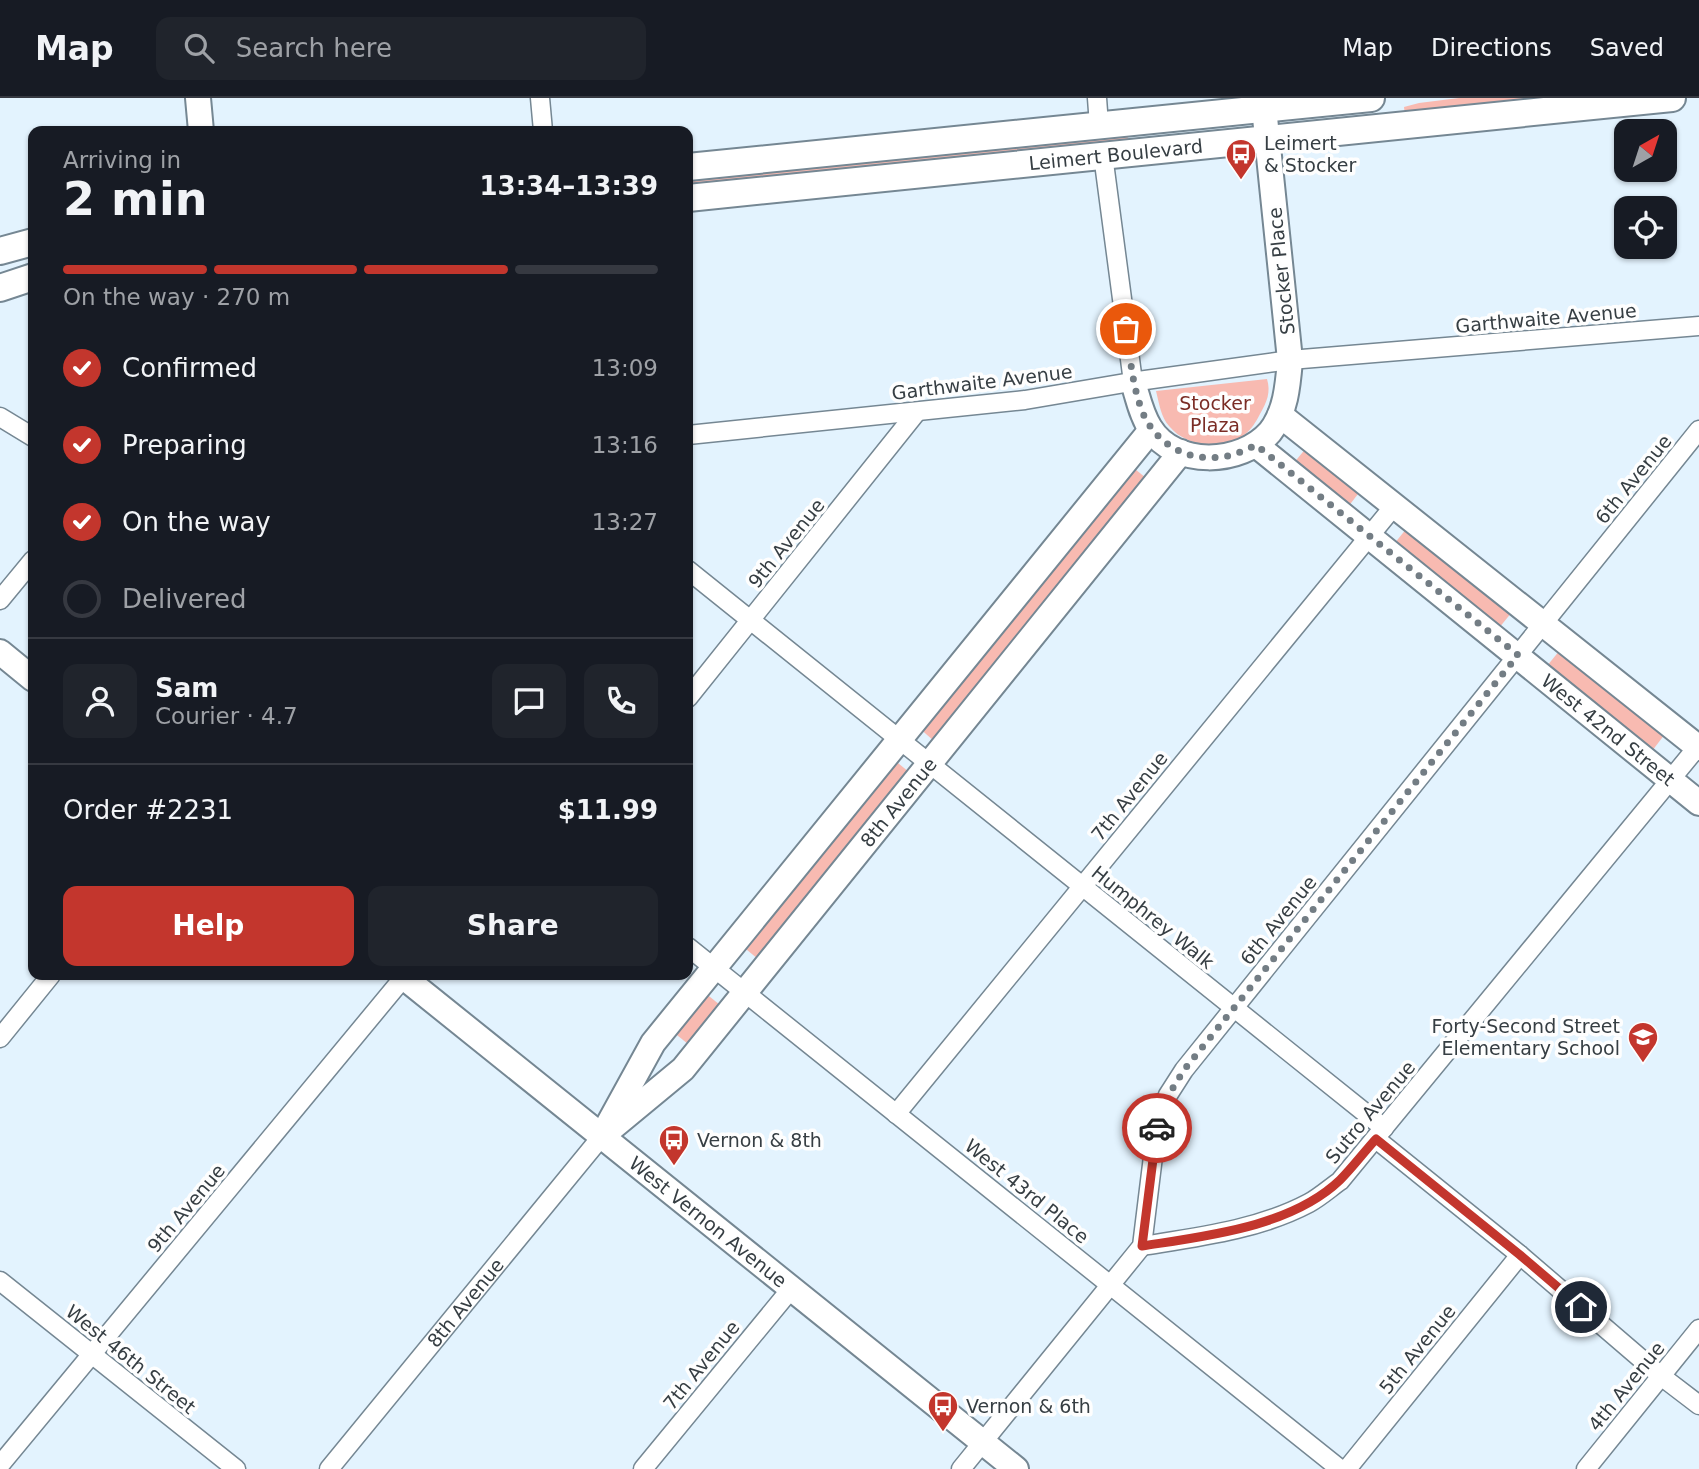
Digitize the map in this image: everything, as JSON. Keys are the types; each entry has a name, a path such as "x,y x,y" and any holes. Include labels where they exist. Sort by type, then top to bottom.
{"main road":[{"name":"Leimert Boulevard","path":"693,166 1099,125 1264,104 1371,98"},
{"name":"Leimert Boulevard","path":"693,197 1672,98"},
{"path":"0,251 28,243"},
{"path":"0,288 28,279"}],"street":[{"path":"198,98 201,126"},
{"path":"540,98 543,126"},
{"path":"1097,98 1099,125"},
{"name":"Stocker Place","path":"1264,104 1290,360"},
{"path":"1104,155 1133,382 1141,410 1151,430 1165,443 1181,452 1202,457 1220,457 1256,445 1270,431 1280,415 1286,396 1290,360"},
{"name":"Garthwaite Avenue","path":"693,435 1025,400 1290,360 1699,326"},
{"name":"9th Avenue","path":"693,692 916,413"},
{"path":"1280,415 1699,747"},
{"path":"0,417 28,434"},
{"name":"8th Avenue","path":"329,1469 602,1136 653,1043 1151,430"},
{"name":"6th Avenue","path":"1142,1246 1151,1165 1161,1114 1168,1096 1184,1070 1699,430"},
{"name":"West 42nd Street","path":"1256,445 1699,803"},
{"name":"8th Avenue","path":"602,1136 683,1069 1181,452"},
{"name":"7th Avenue","path":"896,1114 1394,506"},
{"path":"0,600 28,566"},
{"path":"693,574 899,740"},
{"path":"0,652 28,675"},
{"name":"Humphrey Walk","path":"899,740 1234,1008 1661,1376 1699,1405"},
{"name":"Sutro Avenue","path":"1142,1246 1214,1235 1267,1220 1310,1202 1340,1181 1699,747"},
{"name":"West 43rd Place","path":"693,951 1340,1469"},
{"path":"0,1038 47,980"},
{"name":"9th Avenue","path":"0,1465 399,980"},
{"name":"West Vernon Avenue","path":"407,980 1016,1469"},
{"path":"961,1469 1142,1246"},
{"name":"5th Avenue","path":"1347,1469 1520,1255"},
{"name":"West 46th Street","path":"0,1281 236,1469"},
{"name":"7th Avenue","path":"643,1469 791,1289"},
{"name":"4th Avenue","path":"1586,1469 1699,1329"}],"green space":[{"path":"1459,98 1576,98 1405,116 1404,107"},
{"path":"1127,132 1128,139 1104,146 693,187 693,175"},
{"name":"Stocker Plaza","path":"1267,379 1269,388 1266,401 1251,428 1235,440 1215,445 1194,442 1176,433 1164,418 1156,391"},
{"path":"1307,447 1361,490 1348,507 1293,464"},
{"path":"1130,465 1146,478 934,741 918,727"},
{"path":"1407,528 1512,612 1499,628 1394,544"},
{"path":"1560,650 1665,734 1652,751 1547,666"},
{"path":"893,759 909,772 758,959 741,945"},
{"path":"704,992 720,1005 688,1044 672,1031"}],"way so far":[{"path":"1126,329 1133,382 1141,410 1151,430 1165,443 1181,452 1202,457 1220,457 1256,445 1518,655 1184,1070 1168,1096 1157,1128"}],"place":[{"name":"Leimert & Stocker","path":"1241,181"},
{"name":"Forty-Second Street Elementary School","path":"1643,1064"},
{"name":"Vernon & 8th","path":"674,1167"},
{"name":"Vernon & 6th","path":"943,1433"}],"route":[{"path":"1157,1128 1142,1246 1214,1235 1267,1220 1310,1202 1340,1181 1376,1139 1581,1307"}]}
